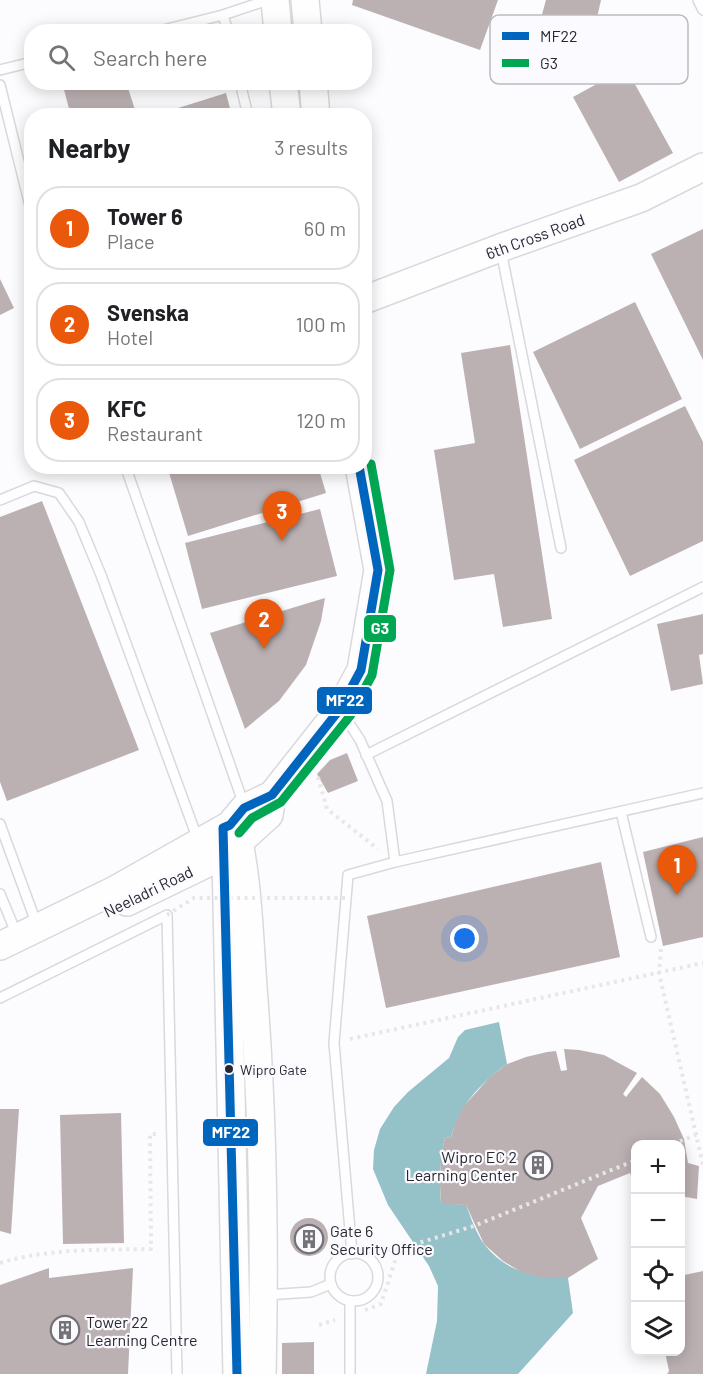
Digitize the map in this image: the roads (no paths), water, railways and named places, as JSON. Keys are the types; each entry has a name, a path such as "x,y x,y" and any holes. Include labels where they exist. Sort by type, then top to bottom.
{"street":[{"path":"275,0 277,24"},
{"path":"305,0 307,24"},
{"path":"284,90 286,108"},
{"path":"314,90 315,108"},
{"name":"6th Cross Road","path":"372,297 641,198 703,167"},
{"path":"237,1374 233,829 272,795 340,709 361,670 378,570 360,474"},
{"path":"233,829 248,918 260,1074 264,1295 262,1374"},
{"name":"Neeladri Road","path":"19,937 112,891 199,842 233,829"},
{"name":"Neeladri Road","path":"0,964 233,829"}],"lane":[{"path":"187,24 268,0"},
{"path":"698,0 703,10"},
{"path":"223,15 226,24"},
{"path":"0,70 24,64"},
{"path":"0,86 24,182"},
{"path":"242,90 246,108"},
{"path":"500,248 561,548"},
{"path":"128,474 233,829"},
{"path":"0,500 34,486 51,490 59,493 79,522 101,575 199,842"},
{"path":"366,755 703,586"},
{"path":"340,709 360,740 387,801 395,862"},
{"path":"352,1254 334,1042 348,876 395,862 703,793"},
{"path":"621,812 651,937"},
{"path":"0,824 19,937"},
{"path":"0,894 19,937"},
{"path":"0,998 167,915 177,1374"},
{"path":"352,1254 372,1261 378,1276 374,1290 363,1299 350,1301 339,1296 331,1284 330,1276 333,1266 338,1260 352,1254"},
{"path":"264,1295 311,1292 331,1284"},
{"path":"350,1301 350,1374"}],"water":[{"path":"499,1022 507,1064 472,1096 459,1115 451,1138 445,1137 440,1170 441,1203 466,1205 484,1244 493,1254 512,1267 533,1275 568,1278 573,1313 518,1374 426,1374 437,1321 438,1286 429,1266 388,1205 373,1169 374,1150 380,1129 394,1107 408,1092 449,1058 458,1037 465,1030"}],"place":[{"name":"KFC","path":"282,541"},
{"name":"Svenska","path":"264,649"},
{"name":"Tower 6","path":"677,895"},
{"name":"Wipro Gate","path":"229,1069"},
{"name":"Wipro EC 2 Learning Center","path":"538,1165"},
{"name":"Gate 6 Security Office","path":"309,1239"},
{"name":"Tower 22 Learning Centre","path":"65,1330"}]}
